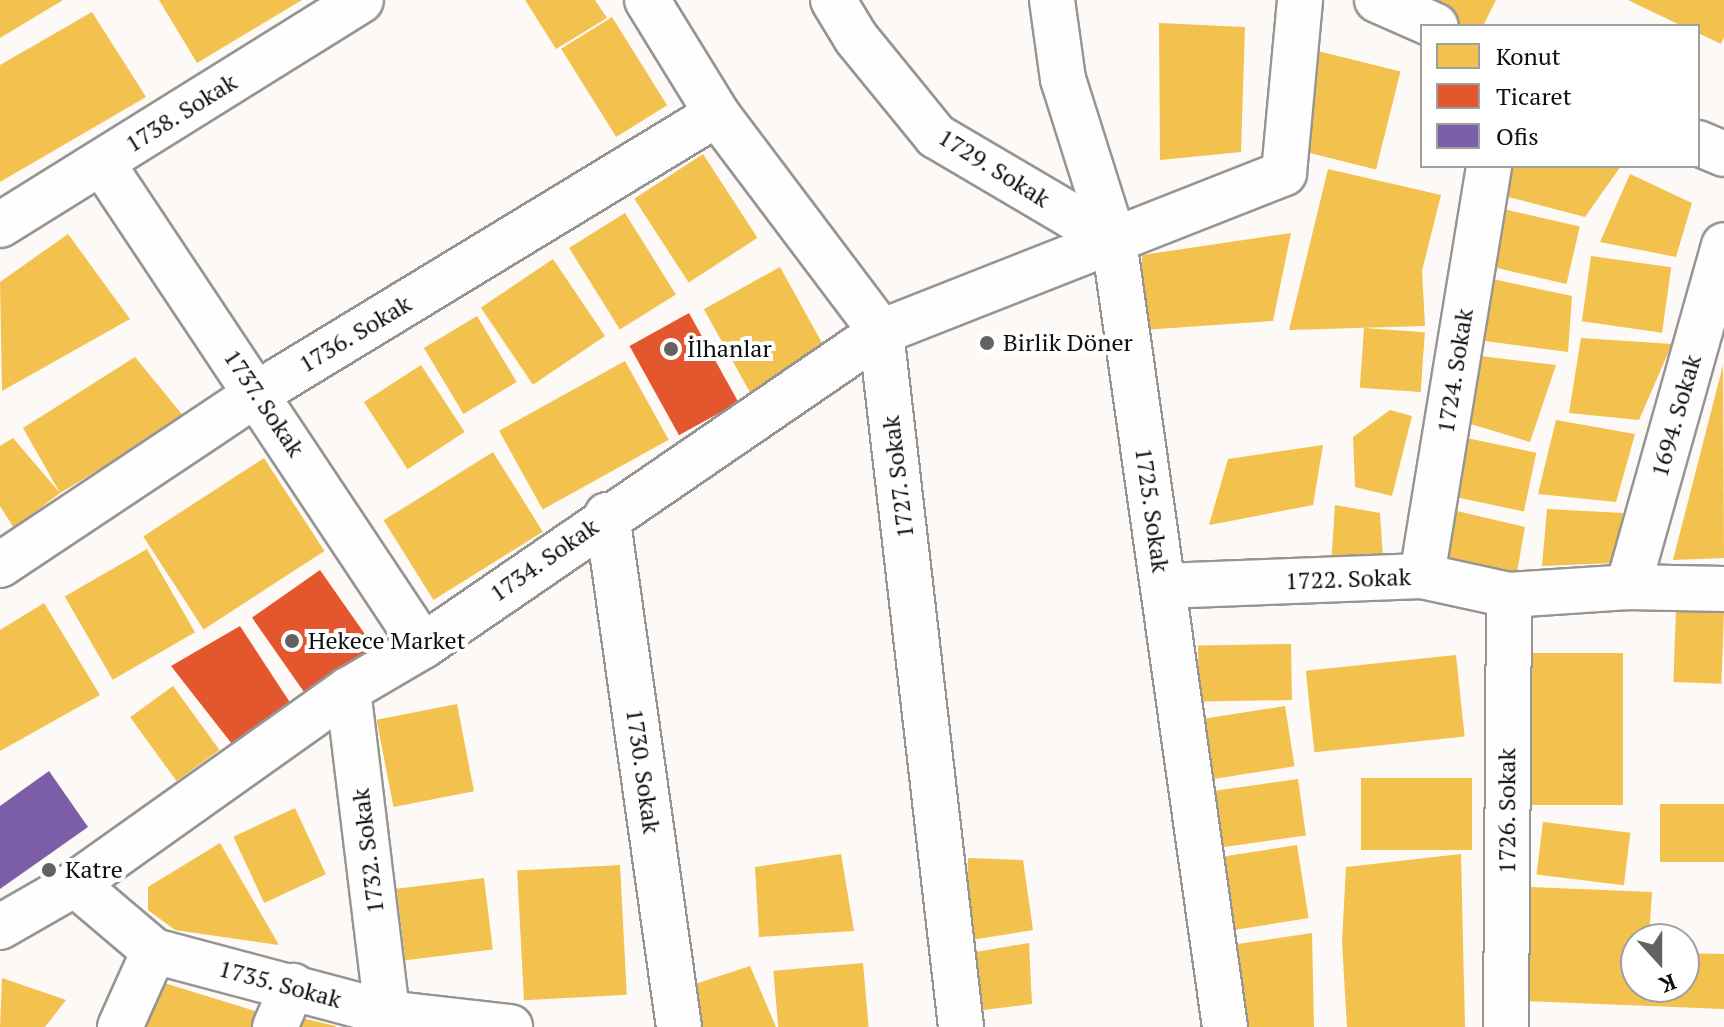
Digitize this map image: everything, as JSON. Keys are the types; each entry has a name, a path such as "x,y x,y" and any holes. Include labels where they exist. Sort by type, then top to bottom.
{"street":[{"name":"1738. Sokak","path":"0,225 361,0"},
{"path":"647,0 717,114 881,332"},
{"name":"1729. Sokak","path":"833,0 856,38 936,136 1114,241"},
{"name":"1725. Sokak","path":"1052,0 1063,79 1114,241 1225,1027"},
{"name":"1734. Sokak","path":"0,927 75,884 348,690 423,646 607,515 881,332 1284,173 1300,0"},
{"path":"1377,0 1431,24"},
{"name":"1736. Sokak","path":"0,565 258,393 717,114"},
{"path":"1700,144 1724,154"},
{"name":"1737. Sokak","path":"102,163 258,393 423,646"},
{"name":"1724. Sokak","path":"1422,576 1489,168"},
{"name":"1694. Sokak","path":"1628,587 1724,245"},
{"name":"1727. Sokak","path":"881,332 961,1027"},
{"name":"1730. Sokak","path":"607,515 679,1027"},
{"name":"1722. Sokak","path":"1163,586 1422,576 1509,595 1628,587 1724,589"},
{"name":"1726. Sokak","path":"1506,1027 1509,595"},
{"name":"1732. Sokak","path":"348,690 387,1013"},
{"name":"1735. Sokak","path":"75,884 154,951 387,1013 510,1027"},
{"path":"120,1027 154,951"},
{"path":"275,1027 293,986"}],"building: Konut":[{"path":"0,0 63,0 0,38"},
{"path":"159,0 302,0 197,63"},
{"path":"525,0 595,0 607,18 556,49"},
{"path":"1408,0 1496,0 1484,24 1455,24"},
{"path":"1628,0 1724,0 1724,37 1721,44 1700,34 1700,24 1678,24"},
{"path":"92,12 146,97 0,182 0,65"},
{"path":"612,17 667,105 616,137 561,49"},
{"path":"1159,23 1245,27 1241,152 1160,160"},
{"path":"1318,51 1400,72 1376,170 1294,149"},
{"path":"703,154 757,238 689,283 634,199"},
{"path":"1502,168 1620,168 1585,217 1497,194"},
{"path":"1328,169 1441,195 1422,271 1425,326 1289,330"},
{"path":"1630,174 1692,203 1676,257 1600,242"},
{"path":"1495,207 1580,227 1566,284 1482,264"},
{"path":"625,213 676,294 620,329 569,248"},
{"path":"1291,233 1273,321 1143,330 1142,255"},
{"path":"68,234 130,319 2,391 0,282"},
{"path":"1591,256 1671,267 1662,333 1582,321"},
{"path":"553,259 605,336 533,385 481,308"},
{"path":"780,267 827,351 750,393 704,309"},
{"path":"1488,278 1572,296 1568,352 1485,341"},
{"path":"477,316 517,382 464,414 424,348"},
{"path":"1364,328 1425,332 1421,392 1360,388"},
{"path":"1581,338 1672,344 1639,420 1569,413"},
{"path":"1480,356 1556,365 1530,442 1464,422"},
{"path":"135,357 185,418 60,493 23,428"},
{"path":"625,361 669,440 543,510 499,431"},
{"path":"421,365 465,432 408,469 364,402"},
{"path":"1723,365 1724,558 1673,560"},
{"path":"1390,410 1412,416 1392,496 1355,487 1353,437"},
{"path":"1556,420 1635,434 1616,502 1538,494"},
{"path":"1462,437 1536,453 1524,511 1450,496"},
{"path":"13,438 60,493 14,528 0,506 0,446"},
{"path":"1323,445 1313,505 1209,525 1228,459"},
{"path":"493,452 543,532 433,600 384,520"},
{"path":"264,458 324,551 204,630 143,536"},
{"path":"1335,505 1380,513 1383,559 1331,566"},
{"path":"1444,508 1525,527 1517,572 1436,563"},
{"path":"1547,509 1623,513 1615,563 1542,566"},
{"path":"147,549 195,632 113,680 65,596"},
{"path":"44,603 100,695 0,751 0,630"},
{"path":"1676,609 1724,611 1721,684 1673,682"},
{"path":"1291,644 1292,700 1199,702 1198,646"},
{"path":"1526,653 1623,653 1623,805 1526,805"},
{"path":"1456,655 1465,737 1314,752 1306,671"},
{"path":"173,686 219,750 177,781 130,717"},
{"path":"457,704 474,791 393,807 377,720"},
{"path":"1285,706 1295,766 1209,780 1199,720"},
{"path":"1361,778 1472,778 1472,850 1361,850"},
{"path":"1298,779 1306,835 1212,849 1204,792"},
{"path":"1660,804 1724,804 1724,862 1660,862"},
{"path":"295,808 326,874 264,903 233,837"},
{"path":"1543,822 1630,833 1624,885 1537,875"},
{"path":"220,843 279,945 175,930 148,910 148,887"},
{"path":"1297,845 1309,918 1223,932 1211,859"},
{"path":"841,854 854,931 759,937 755,867"},
{"path":"1461,854 1465,1027 1347,1027 1342,942 1346,867"},
{"path":"968,858 1023,860 1033,930 965,941"},
{"path":"620,865 627,995 524,1000 517,870"},
{"path":"484,878 493,949 405,960 397,889"},
{"path":"1530,887 1652,892 1650,923 1620,923 1620,1003 1700,1003 1700,953 1724,954 1724,1009 1525,1001"},
{"path":"1312,933 1314,1027 1241,1027 1231,945"},
{"path":"1029,943 1032,1004 975,1011 976,952"},
{"path":"863,963 869,1027 778,1027 773,971"},
{"path":"750,966 776,1027 698,1027 692,985"},
{"path":"2,978 66,1000 45,1027 0,1027"},
{"path":"161,982 262,1013 255,1027 143,1027"},
{"path":"297,1017 336,1026 336,1027 293,1027"}],"building: Ticaret":[{"path":"689,313 738,402 679,435 630,346"},
{"path":"320,570 376,650 308,698 252,618"},
{"path":"240,626 291,704 232,744 171,666"}],"building: Ofis":[{"path":"49,771 88,827 0,889 0,806"}],"place":[{"name":"Birlik Döner","path":"987,343"},
{"name":"İlhanlar","path":"671,349"},
{"name":"Hekece Market","path":"292,641"},
{"name":"Katre","path":"49,870"}]}
